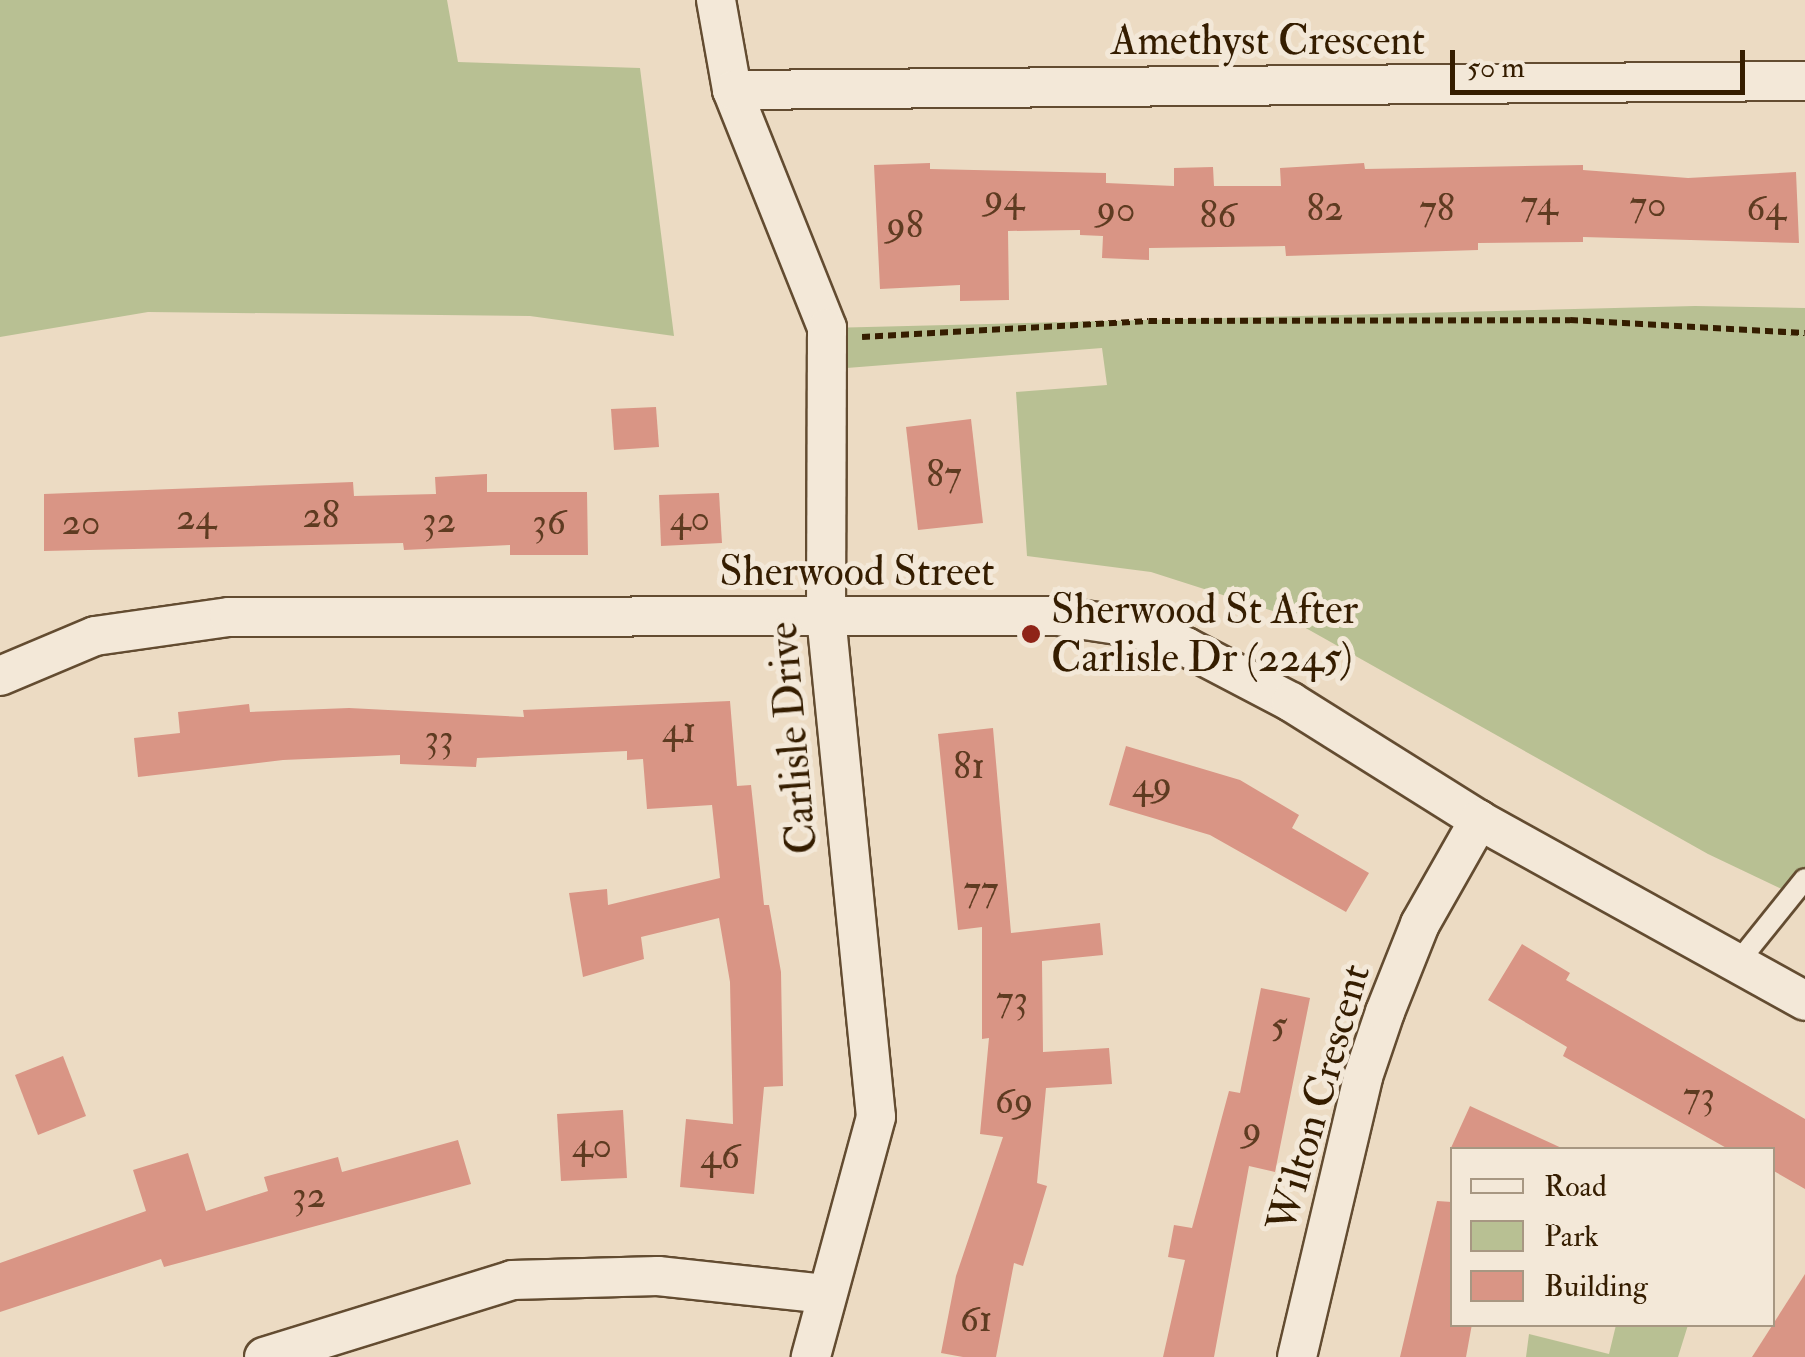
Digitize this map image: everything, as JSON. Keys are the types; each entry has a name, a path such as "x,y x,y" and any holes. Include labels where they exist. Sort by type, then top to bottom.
{"street":[{"name":"Carlisle Drive","path":"716,0 732,90 827,328 826,616 876,1117 811,1357"},
{"name":"Amethyst Crescent","path":"732,90 1805,81"},
{"name":"Sherwood Street","path":"0,676 95,636 229,617 1058,616 1132,626 1291,702 1479,820 1739,961 1805,1002"},
{"name":"Wilton Crescent","path":"1297,1357 1363,1077 1385,1012 1420,924 1479,820"},
{"path":"264,1357 512,1280 658,1276 826,1294"}],"lane":[{"path":"1739,961 1805,880"}],"path":[{"path":"827,328 824,340 1149,320 1570,320 1805,333"}],"green space":[{"path":"0,0 447,0 458,62 640,68 674,336 530,316 148,312 0,337"},
{"path":"1695,306 1805,308 1805,900 1708,854 1279,613 1151,572 1027,556 1016,392 1107,385 1102,348 834,369 827,328"},
{"path":"1616,1327 1687,1327 1678,1357 1526,1357 1529,1334 1609,1354"}],"building":[{"path":"930,163 930,169 1106,173 1106,183 1174,186 1174,168 1213,167 1214,186 1281,186 1280,168 1364,163 1365,169 1583,165 1583,170 1688,178 1796,172 1799,243 1583,237 1583,242 1478,243 1478,250 1286,256 1285,246 1149,248 1149,260 1102,258 1103,236 1080,235 1080,230 1008,231 1009,300 960,301 960,285 880,289 874,165"},
{"path":"656,407 659,447 614,450 611,409"},
{"path":"971,419 983,523 918,530 906,427"},
{"path":"487,474 487,492 587,492 588,555 510,555 510,545 404,550 403,543 44,551 44,494 353,482 354,496 436,494 435,477"},
{"path":"719,493 722,543 661,546 659,495"},
{"path":"730,701 737,786 751,785 764,905 769,905 781,972 783,1086 764,1087 754,1194 680,1187 686,1119 733,1124 730,982 719,918 641,937 644,959 583,977 569,893 607,889 608,905 720,878 712,805 647,809 643,759 627,760 627,751 477,758 476,767 400,764 400,755 283,760 138,777 134,738 180,733 178,712 249,704 250,712 349,708 524,717 523,710"},
{"path":"993,728 1011,933 1100,923 1103,955 1042,961 1043,1052 1109,1048 1112,1084 1046,1088 1037,1183 1047,1186 1023,1266 1014,1263 996,1357 963,1357 941,1353 956,1276 1003,1137 980,1134 989,1038 982,1039 982,927 958,930 938,734"},
{"path":"1126,746 1240,780 1299,815 1292,828 1369,873 1346,912 1210,835 1109,805"},
{"path":"1522,944 1570,973 1566,980 1805,1119 1805,1189 1775,1172 1775,1147 1725,1147 1563,1056 1567,1047 1488,1000"},
{"path":"1261,988 1310,998 1275,1172 1249,1166 1214,1357 1163,1357 1185,1260 1168,1257 1174,1225 1192,1228 1229,1091 1240,1093"},
{"path":"63,1056 86,1116 38,1135 15,1075"},
{"path":"1470,1106 1559,1147 1451,1147"},
{"path":"623,1110 627,1178 561,1181 557,1114"},
{"path":"458,1140 471,1184 164,1267 161,1259 0,1312 0,1263 146,1211 133,1170 188,1153 206,1211 268,1191 264,1177 338,1157 342,1172"},
{"path":"1437,1201 1450,1202 1450,1327 1471,1327 1466,1357 1400,1357"},
{"path":"1805,1274 1805,1357 1752,1357 1771,1327 1775,1327"}],"place":[{"name":"Sherwood St After Carlisle Dr (2245)","path":"1031,634"}]}
